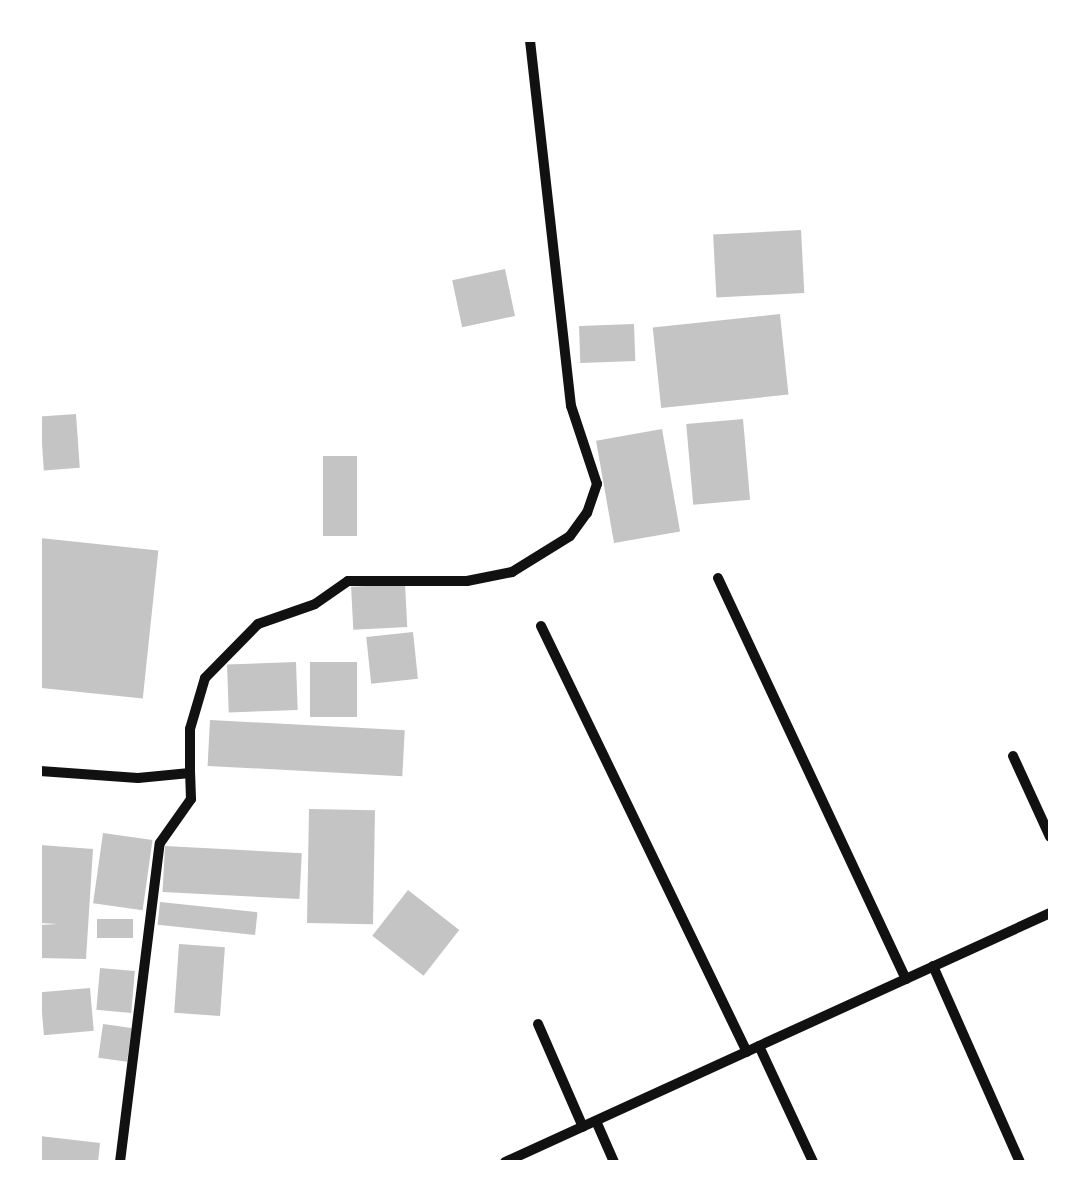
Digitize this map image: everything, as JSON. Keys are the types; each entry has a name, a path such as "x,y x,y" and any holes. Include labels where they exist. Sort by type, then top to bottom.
{"street":[{"path":"120,1162 160,842 192,799 190,729 205,678 258,624 315,604 348,581 467,581 512,572 570,536 587,513 597,484 571,406 530,40"},
{"path":"718,578 906,979"},
{"path":"542,626 747,1052"},
{"path":"1013,756 1050,837"},
{"path":"40,771 138,778 190,773"},
{"path":"505,1162 1050,913"},
{"path":"933,966 1020,1162"},
{"path":"538,1024 583,1126"},
{"path":"759,1046 813,1162"},
{"path":"596,1121 614,1162"}],"building":[{"path":"801,230 804,293 716,298 713,235"},
{"path":"505,269 515,316 462,327 452,280"},
{"path":"780,314 788,395 661,408 653,327"},
{"path":"634,324 635,361 580,363 579,326"},
{"path":"76,414 80,468 44,470 40,417"},
{"path":"743,419 750,500 693,505 686,424"},
{"path":"662,429 680,531 614,543 596,441"},
{"path":"323,456 357,456 357,536 323,536"},
{"path":"40,538 158,550 143,699 40,688"},
{"path":"405,584 407,627 353,630 351,587"},
{"path":"413,632 418,679 371,684 366,637"},
{"path":"296,662 298,710 229,712 227,664"},
{"path":"310,662 357,662 357,717 310,717"},
{"path":"210,720 405,730 402,776 208,766"},
{"path":"309,809 375,810 373,924 307,923"},
{"path":"103,833 153,840 143,910 93,903"},
{"path":"40,845 93,849 86,959 40,958 40,925 58,924 40,923"},
{"path":"165,846 302,853 299,899 163,892"},
{"path":"408,890 459,930 424,976 372,936"},
{"path":"160,902 257,912 255,935 158,925"},
{"path":"97,919 133,919 133,938 97,938"},
{"path":"179,944 225,947 220,1016 174,1013"},
{"path":"100,968 135,971 131,1013 96,1010"},
{"path":"90,988 94,1031 44,1035 40,992"},
{"path":"103,1024 132,1028 127,1062 98,1058"},
{"path":"40,1136 100,1143 98,1162 40,1162"}]}
